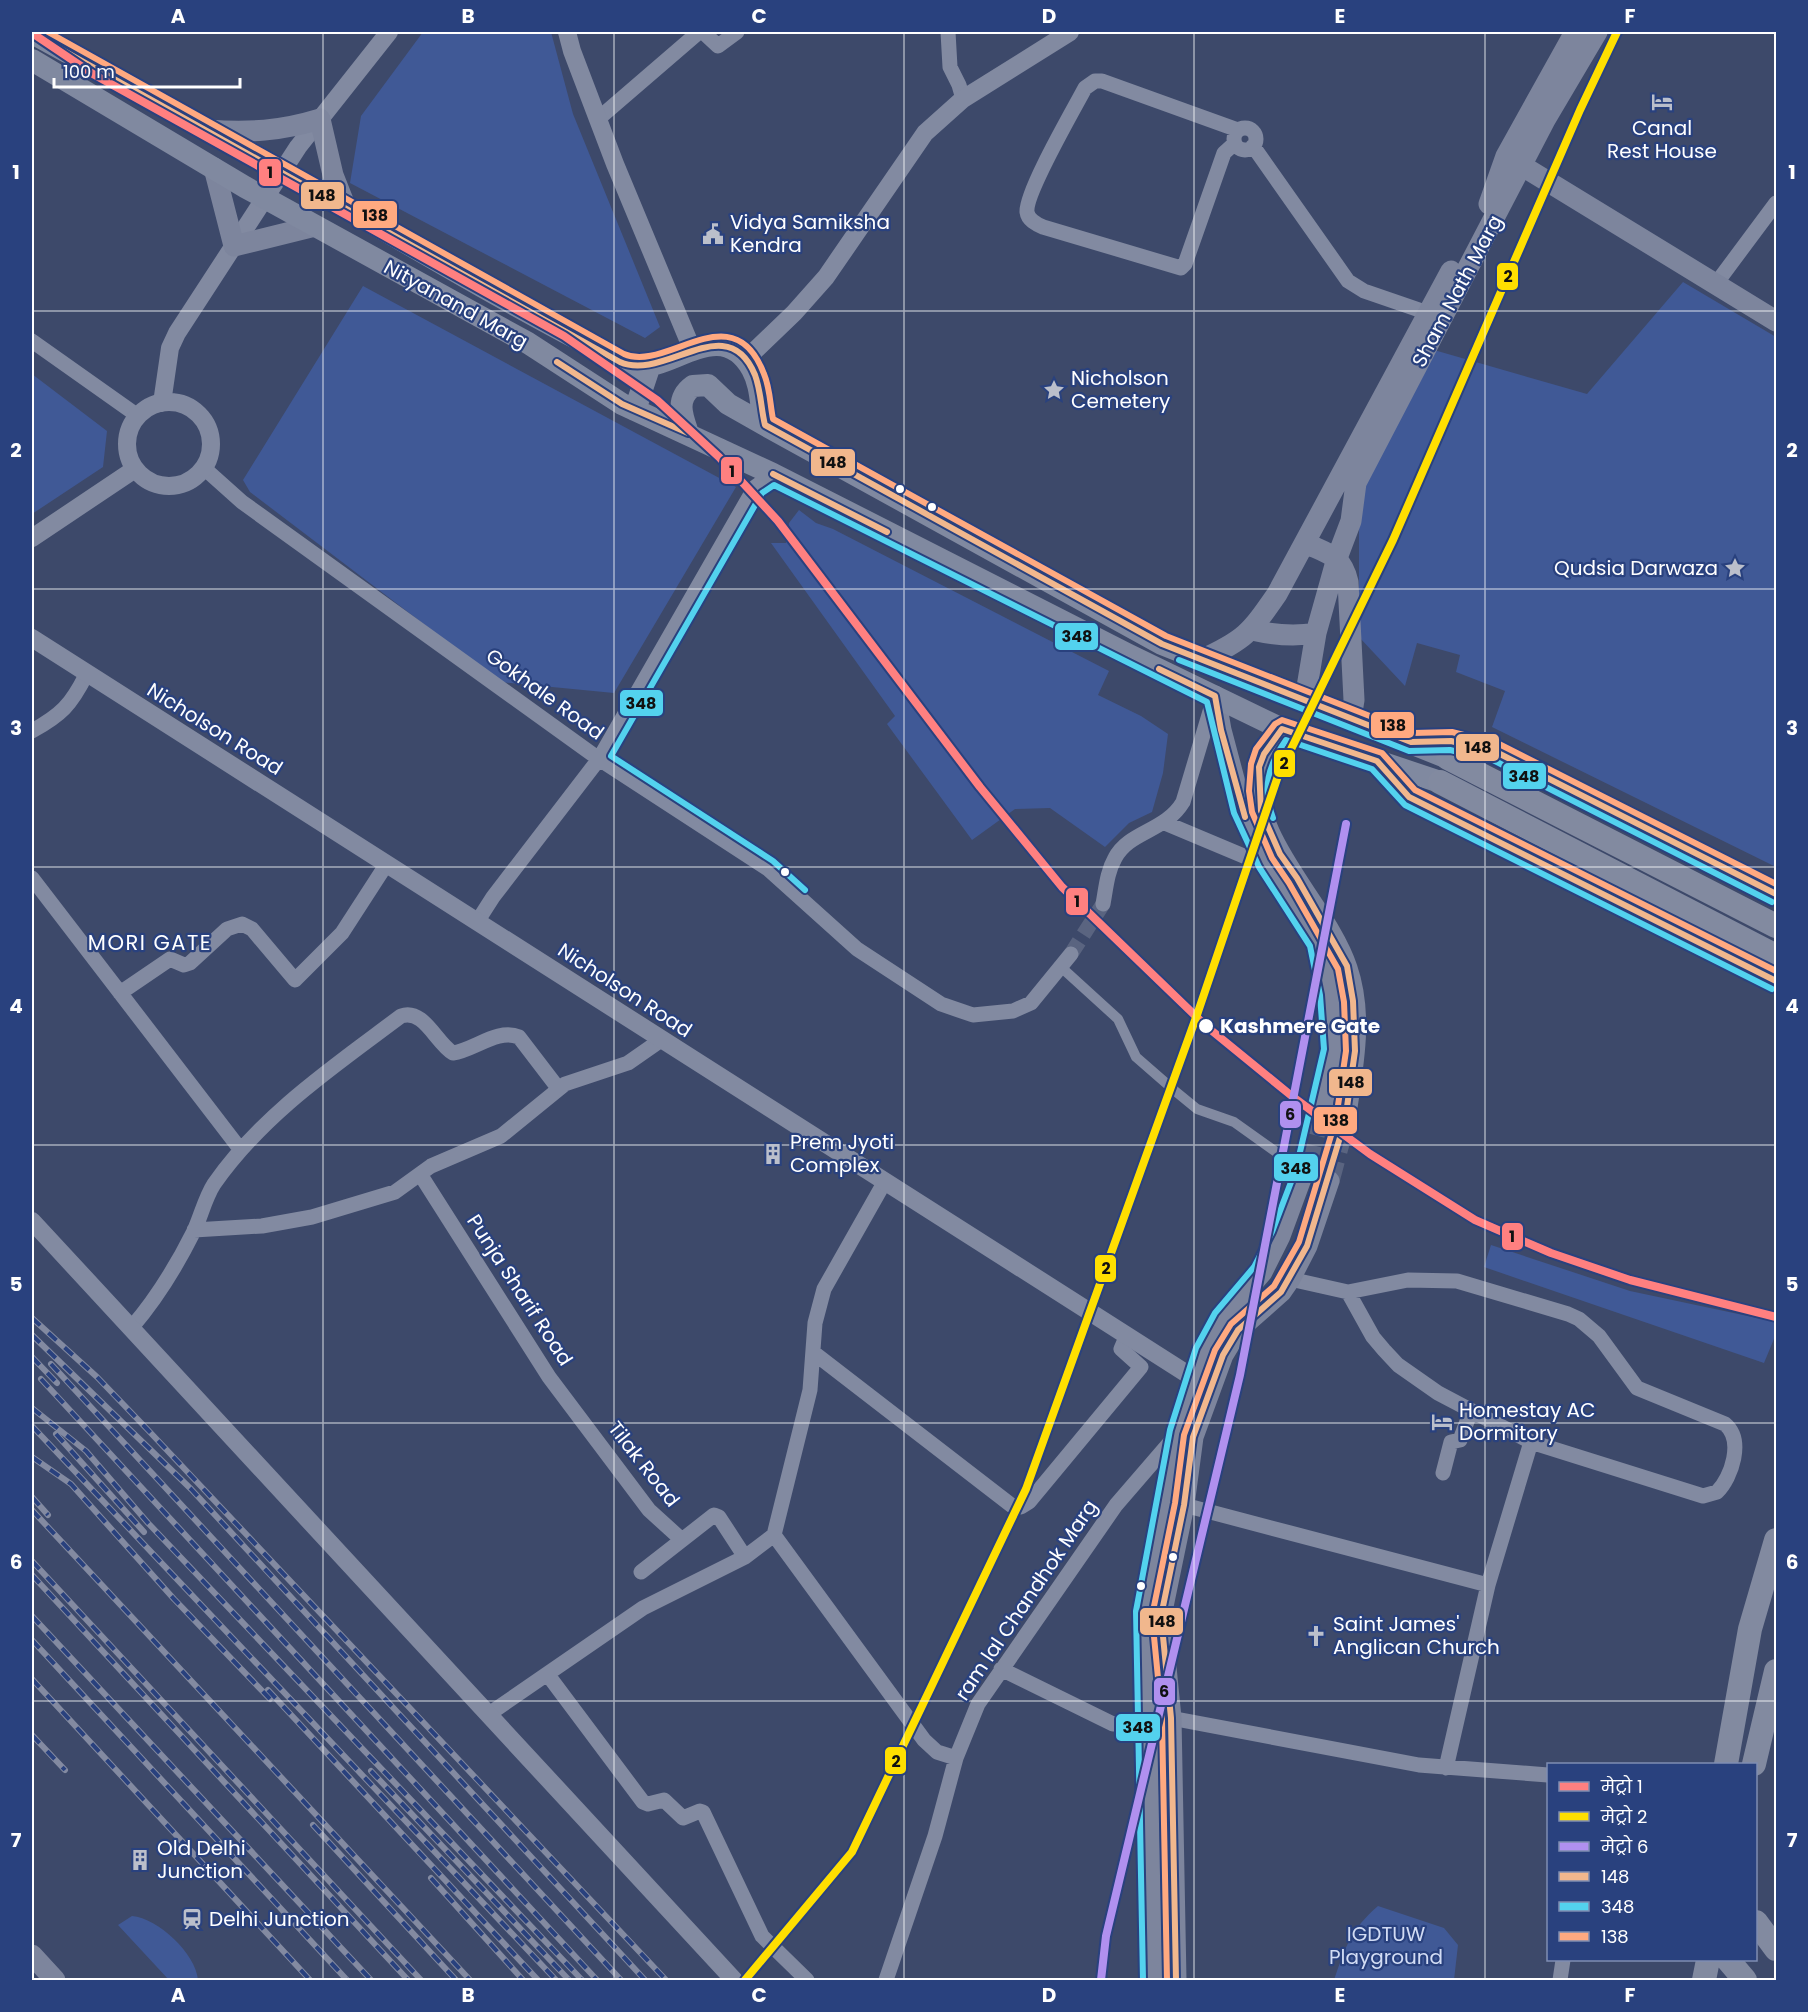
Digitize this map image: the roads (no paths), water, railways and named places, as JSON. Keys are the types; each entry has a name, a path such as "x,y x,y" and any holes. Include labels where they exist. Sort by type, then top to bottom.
{"highway":[{"path":"1448,758 1776,926"},
{"path":"1440,782 1776,956"},
{"path":"1726,1763 1750,1629 1776,1540"},
{"path":"1754,1763 1776,1671"},
{"path":"1757,1925 1776,1949"},
{"path":"1704,1980 1708,1961"},
{"path":"1730,1961 1745,1980"}],"main road":[{"name":"Nityanand Marg","path":"32,33 282,171 541,320 632,367 650,365 707,345 722,346 745,360"},
{"name":"Sham Nath Marg","path":"1201,660 1232,646 1252,630 1277,594 1428,313 1514,161 1545,120 1591,34"},
{"name":"Nityanand Marg","path":"32,60 265,198 528,343 635,410 772,474 1127,654 1282,729 1440,782"},
{"path":"208,130 262,133 289,129 320,119 333,175 346,208"},
{"path":"1514,161 1776,321"},
{"name":"Sham Nath Marg","path":"1340,715 1311,696 1307,687 1316,633 1337,558 1351,521 1356,483 1514,161"},
{"path":"214,168 234,246 315,226"},
{"path":"528,343 541,320"},
{"path":"745,360 757,381 765,426"},
{"path":"635,410 650,365"},
{"path":"688,433 681,403 688,389 698,384 714,388 728,404 765,426 1162,644 1448,758"},
{"path":"1305,543 1337,558 1345,566 1348,582 1354,700 1340,715"},
{"path":"1252,630 1278,635 1316,633"},
{"path":"1215,696 1221,730 1242,809 1270,867 1318,943 1329,994 1333,1050 1322,1106"},
{"path":"1282,729 1264,754 1259,767 1259,801 1261,811 1280,854 1298,878 1347,966 1356,1028 1354,1063 1344,1121"},
{"path":"1411,742 1451,741 1496,752 1776,894"},
{"name":"Nityanand Marg","path":"1377,761 1409,797 1776,981"},
{"path":"1152,1980 1145,1612 1179,1432 1204,1352 1222,1318 1262,1272 1305,1168"},
{"path":"1176,1980 1171,1718 1161,1616 1184,1505 1194,1437 1223,1355 1238,1330 1281,1292 1290,1279 1307,1246 1329,1181"},
{"path":"32,1954 55,1980"}],"street":[{"path":"162,403 170,348 282,171 389,32"},
{"path":"567,32 598,119 692,349"},
{"path":"598,119 701,32 718,46 737,32"},
{"path":"948,32 950,67 963,99"},
{"path":"745,360 794,313 826,277 925,133 963,99 1070,32"},
{"path":"1236,137 1102,81 1095,81 1085,88 1033,191 1028,215 1031,220 1043,226 1181,268 1185,264 1224,153 1245,128 1251,130 1256,139 1253,146 1348,281 1364,291 1428,313"},
{"path":"1715,285 1776,203"},
{"path":"32,341 138,416"},
{"path":"162,403 186,406 205,422 211,445 204,468 192,480 170,486 147,480 135,469 129,456 127,442 130,428 138,416 149,407 162,403"},
{"name":"Gokhale Road","path":"204,468 242,502 599,759 768,869 857,949 941,1004 974,1015 1014,1011 1031,1003 1062,968 1071,954"},
{"path":"32,538 135,469"},
{"path":"486,909 599,759 755,487 772,474"},
{"name":"Nicholson Road","path":"32,638 86,675 387,865 486,909 661,1040 1196,1379"},
{"path":"32,731 67,708 86,675"},
{"path":"1103,904 1108,873 1121,849 1165,823 1174,816 1183,802 1215,696"},
{"path":"1165,823 1270,867"},
{"path":"120,993 170,959 184,965 190,963 227,929 242,924 252,929 295,980 342,933 387,865"},
{"path":"32,878 240,1149"},
{"path":"1062,968 1118,1019 1136,1057 1174,1091 1197,1109 1234,1122 1305,1168"},
{"path":"132,1327 154,1301 194,1230 212,1187 240,1149 271,1118 316,1079 406,1015 422,1020 453,1053 510,1034 519,1037 558,1088"},
{"path":"194,1230 262,1226 312,1217 395,1192 431,1166 501,1136 558,1088 582,1077 628,1063 661,1040"},
{"name":"Punja Sharif Road","path":"420,1174 549,1377 588,1427"},
{"path":"489,1714 644,1608 745,1557 774,1535 808,1398 815,1323 824,1289 884,1183"},
{"path":"32,1221 734,1980"},
{"path":"1290,1279 1348,1293 1408,1280 1457,1281 1580,1319 1599,1336 1637,1388 1725,1424 1732,1430 1736,1441 1721,1488 1717,1492 1703,1496 1531,1442 1438,1394 1398,1365 1373,1337 1348,1293"},
{"path":"814,1353 1011,1505 1021,1507 1029,1502 1141,1367 1121,1349 1127,1335"},
{"path":"1443,1473 1451,1442 1460,1440 1471,1411"},
{"name":"Tilak Road","path":"588,1427 649,1510 682,1540"},
{"name":"ram lal Chandhok Marg","path":"886,1980 936,1836 956,1758 978,1704 1116,1505 1179,1432"},
{"path":"1446,1768 1488,1585 1531,1442"},
{"path":"1184,1505 1488,1585"},
{"path":"641,1572 712,1516 717,1516 745,1557"},
{"path":"774,1535 924,1740 937,1752 956,1758"},
{"path":"1001,1669 1113,1724 1147,1718 1171,1718 1446,1768 1547,1775"},
{"path":"548,1675 643,1802 648,1804 664,1800 683,1818 700,1811 704,1812 762,1936 807,1980"},
{"path":"1560,1980 1563,1961"}],"tunnel":[{"path":"1071,954 1103,904"},
{"path":"1306,1165 1322,1106"},
{"path":"1329,1181 1345,1121"}],"railway":[{"path":"32,1318 97,1377 147,1429 666,1980"},
{"path":"32,1335 191,1489 645,1980"},
{"path":"32,1357 57,1383"},
{"path":"51,1364 621,1980"},
{"path":"41,1379 597,1980"},
{"path":"32,1408 86,1451 148,1523 582,1980"},
{"path":"32,1426 556,1980"},
{"path":"56,1434 144,1532"},
{"path":"32,1457 71,1484 174,1599 270,1699"},
{"path":"32,1497 48,1515"},
{"path":"32,1510 470,1980"},
{"path":"32,1561 421,1980"},
{"path":"32,1575 408,1980"},
{"path":"32,1616 371,1980"},
{"path":"32,1640 347,1980"},
{"path":"32,1679 310,1980"},
{"path":"268,1690 538,1980"},
{"path":"32,1735 65,1770"},
{"path":"371,1771 569,1980"},
{"path":"313,1825 456,1980"},
{"path":"431,1878 523,1980"}],"metro line":[{"name":"2","path":"745,1980 852,1852 1026,1489 1198,1012 1278,776 1393,540 1580,110 1617,32"},
{"name":"1","path":"32,33 93,74 564,336 657,400 719,457 778,521 980,787 1062,887 1206,1026 1293,1097 1370,1154 1475,1220 1551,1253 1630,1280 1776,1317"},
{"name":"6","path":"1101,1980 1106,1936 1240,1375 1346,824"}],"place":[{"name":"Canal Rest House","path":"1662,102"},
{"name":"Vidya Samiksha Kendra","path":"713,234"},
{"name":"Nicholson Cemetery","path":"1054,390"},
{"name":"Qudsia Darwaza","path":"1735,568"},
{"name":"Kashmere Gate","path":"1206,1026"},
{"name":"Prem Jyoti Complex","path":"773,1154"},
{"name":"Homestay AC Dormitory","path":"1442,1422"},
{"name":"Saint James' Anglican Church","path":"1316,1636"},
{"name":"Old Delhi Junction","path":"140,1860"},
{"name":"Delhi Junction","path":"192,1919"}],"district":[{"name":"MORI GATE","path":"150,943"}],"park label":[{"name":"IGDTUW Playground","path":"1386,1946"}]}
